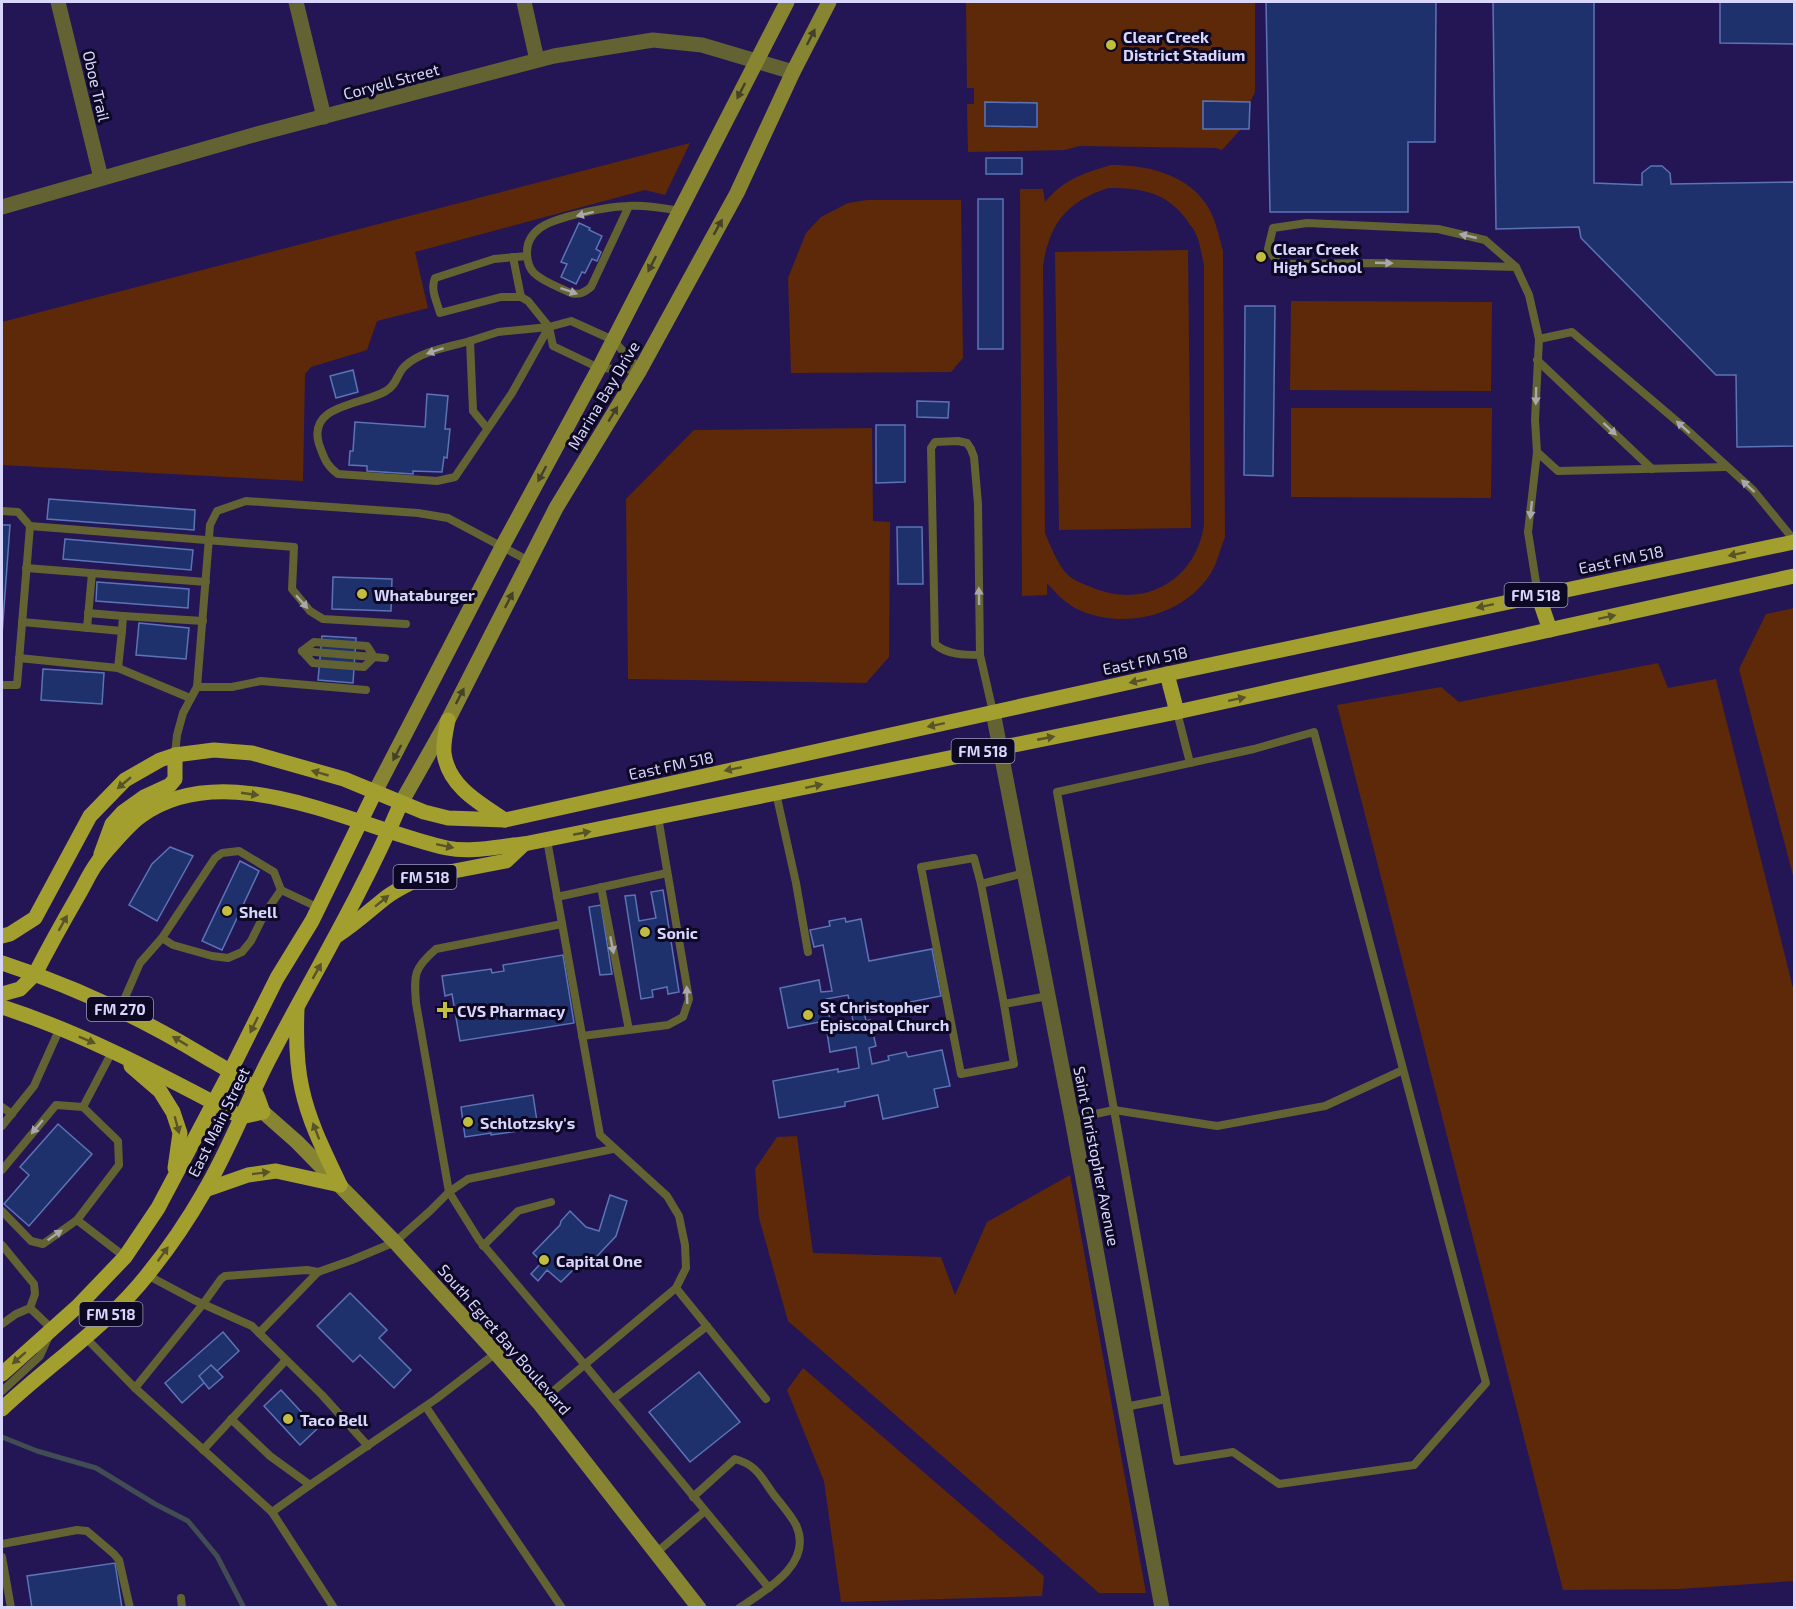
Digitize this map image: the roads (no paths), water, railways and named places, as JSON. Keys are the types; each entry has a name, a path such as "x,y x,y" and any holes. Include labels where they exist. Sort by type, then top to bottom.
{"main road":[{"name":"Marina Bay Drive","path":"375,792 614,340 787,2"},
{"name":"Marina Bay Drive","path":"401,803 448,720 556,508 640,370 737,193 793,72 829,2"},
{"name":"East FM 518","path":"505,820 1167,674 1794,541"},
{"name":"FM 518","path":"336,937 357,923 386,897 414,881 423,877 506,861 524,844 1177,712 1794,576"},
{"path":"1538,595 1550,630"},
{"path":"1167,674 1177,712"},
{"path":"448,720 444,751 449,773 459,787 505,820"},
{"path":"2,936 10,934 34,918 90,816 125,780 160,760 175,755 214,750 252,753 344,779 375,792"},
{"path":"2,994 20,989 34,974 98,862 112,824 123,812 144,797 170,785 175,779 175,755"},
{"path":"98,862 141,816 165,803 192,794 217,791 253,794 326,810 389,832 449,848 471,850 524,844"},
{"name":"FM 518","path":"375,792 424,812 448,818 505,820"},
{"name":"East Main Street","path":"2,1374 79,1305 124,1257 158,1208 277,978 312,921 375,792"},
{"name":"East Main Street","path":"2,1409 120,1305 147,1275 178,1233 205,1190 297,1006 336,937 389,832 401,803"},
{"name":"FM 270","path":"2,963 120,1009 171,1035 254,1090"},
{"path":"297,1006 301,1087 316,1133 340,1185"},
{"name":"FM 270","path":"2,1007 44,1021 113,1050 241,1117"},
{"path":"113,1050 160,1091 173,1112 180,1133 174,1178"},
{"path":"241,1117 263,1112 254,1090"},
{"name":"South Egret Bay Boulevard","path":"263,1112 340,1185 496,1353 539,1403 699,1608"},
{"path":"205,1190 255,1173 276,1172 340,1185"}],"street":[{"name":"Oboe Trail","path":"58,2 101,178"},
{"path":"296,2 324,117"},
{"path":"524,2 537,60"},
{"name":"Coryell Street","path":"2,207 101,178 554,56 653,40 702,45 793,72"},
{"name":"Saint Christopher Avenue","path":"993,712 1072,1119 1162,1608"}],"lane":[{"path":"629,206 591,287 586,292 577,295 571,293 534,273 527,256 527,246 533,234 542,227 561,219 607,208 629,206 648,206 680,211"},
{"path":"1516,267 1373,263 1279,264 1268,249 1273,228 1307,223 1438,229 1485,240 1516,267 1529,295 1539,339 1535,420 1537,452 1528,532 1538,595"},
{"path":"527,256 494,260 435,278 433,290 440,313 501,297 521,297 528,301 549,327 553,346 599,368 640,370"},
{"path":"513,257 521,297"},
{"path":"549,327 513,393 455,477 437,481 338,474 328,467 317,436 319,425 328,412 386,391 395,384 404,367 416,358 498,332 549,327 572,321 614,340 640,370"},
{"path":"1539,339 1572,332 1686,429 1753,490 1794,541"},
{"path":"470,341 473,411 487,428"},
{"path":"1537,360 1652,469"},
{"path":"980,655 964,655 942,650 935,644 931,448 935,442 958,441 967,444 974,457 978,504 980,655 993,712"},
{"path":"1537,452 1558,471 1726,467"},
{"path":"175,755 183,713 197,687 210,525 218,511 246,501 418,513 448,518 529,561"},
{"path":"2,510 18,512 30,526 17,686 2,685"},
{"path":"30,526 294,547 292,589 310,611 323,619 406,624"},
{"path":"27,568 206,582"},
{"path":"87,628 92,573"},
{"path":"88,613 203,621"},
{"path":"118,669 123,615"},
{"path":"22,622 122,631"},
{"path":"314,642 367,646 374,657 364,667 313,663 302,651 314,642"},
{"path":"374,657 385,658"},
{"path":"19,658 118,669 190,698"},
{"path":"197,687 232,687 261,681 366,690"},
{"path":"1177,712 1190,763"},
{"path":"1314,732 1486,1383 1414,1465 1279,1484 1233,1452 1177,1461 1057,792 1190,763 1254,749 1314,732"},
{"path":"776,793 796,883 808,952"},
{"path":"582,1036 668,1025 683,1017 689,999 658,817"},
{"path":"539,1403 676,1288 686,1268 685,1245 679,1216 667,1196 600,1136 547,840"},
{"path":"120,1009 140,963 162,938 215,858 222,853 239,851 274,872 281,890 317,908"},
{"path":"974,858 981,884 1014,1064 961,1074 921,867 974,858"},
{"path":"557,897 667,873"},
{"path":"981,884 1024,873"},
{"path":"602,887 629,1030"},
{"path":"162,938 172,945 228,958 242,952 251,941 281,890"},
{"path":"562,924 436,949 422,961 414,976 416,1003 449,1192 483,1246 585,1365 769,1588"},
{"path":"1004,1004 1048,996"},
{"path":"2,1126 34,1086 60,1028"},
{"path":"83,1107 113,1050"},
{"path":"1072,1119 1114,1110 1217,1126 1325,1106 1403,1070"},
{"path":"2,1170 56,1105 83,1107 118,1141 119,1165 77,1220 43,1244 31,1241 2,1211"},
{"path":"2,1107 12,1114"},
{"path":"259,1333 318,1272 395,1242 449,1192 468,1179 613,1149"},
{"path":"483,1246 518,1211 550,1202"},
{"path":"77,1220 124,1257"},
{"path":"2,1245 34,1284 35,1294 30,1308 15,1314 2,1324"},
{"path":"135,1388 225,1276 307,1270 318,1272"},
{"path":"147,1275 252,1326 322,1395 368,1446"},
{"path":"676,1288 766,1399"},
{"path":"2,1391 40,1356 52,1329 30,1308"},
{"path":"2,1313 15,1314"},
{"path":"613,1399 707,1326"},
{"path":"85,1337 135,1388 272,1512 334,1608"},
{"path":"272,1512 426,1407 496,1353"},
{"path":"202,1450 286,1360"},
{"path":"1125,1407 1166,1399"},
{"path":"426,1407 562,1608"},
{"path":"231,1419 270,1456 310,1485"},
{"path":"693,1497 735,1459 747,1462 757,1471 796,1526 798,1552 794,1564 769,1588 739,1608"},
{"path":"656,1553 705,1511"},
{"path":"2,1544 77,1530 87,1531 119,1560 129,1608"},
{"path":"2,1557 11,1608"}],"waterway":[{"path":"2,1437 37,1451 96,1468 188,1521 217,1556 244,1608"}],"place":[{"name":"Clear Creek District Stadium","path":"1111,45"},
{"name":"Clear Creek High School","path":"1261,257"},
{"name":"Whataburger","path":"362,594"},
{"name":"Shell","path":"227,911"},
{"name":"Sonic","path":"645,932"},
{"name":"CVS Pharmacy","path":"445,1010"},
{"name":"St Christopher Episcopal Church","path":"808,1015"},
{"name":"Schlotzsky's","path":"468,1122"},
{"name":"Capital One","path":"544,1260"},
{"name":"Taco Bell","path":"288,1419"}]}
